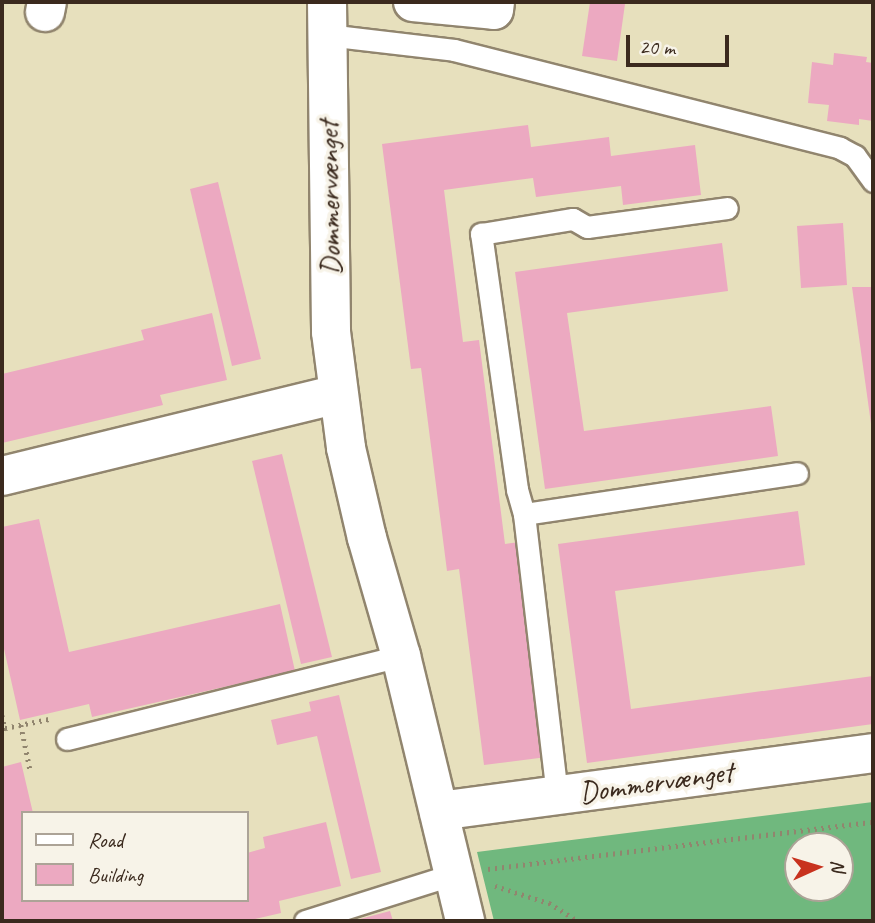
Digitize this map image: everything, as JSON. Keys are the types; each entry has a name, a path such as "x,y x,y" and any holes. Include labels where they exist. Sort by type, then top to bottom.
{"street":[{"path":"413,2 494,10 495,2"},
{"name":"Dommervænget","path":"327,18 331,332 338,394 356,494 401,656 465,921"},
{"path":"2,476 338,394"},
{"name":"Dommervænget","path":"439,811 873,753"}],"lane":[{"path":"327,18 840,148 855,156 873,181"},
{"path":"557,795 524,513 517,489 481,234 573,219 587,227 727,208"},
{"path":"524,513 797,473"},
{"path":"67,739 401,656"},
{"path":"304,921 454,874"}],"path":[{"path":"2,715 3,730 38,721"},
{"path":"21,725 30,769"},
{"path":"454,874 873,822"},
{"path":"454,874 549,903 578,921"}],"green space":[{"path":"873,802 873,921 494,921 477,852"}],"building":[{"path":"590,2 625,4 617,61 582,56"},
{"path":"834,53 867,57 866,62 873,63 873,121 859,119 859,125 827,121 829,105 808,103 812,62 833,65"},
{"path":"528,125 531,147 609,137 611,156 695,145 701,195 623,205 621,186 536,197 533,178 444,190 463,342 479,340 505,544 520,542 547,757 484,765 459,569 447,571 421,368 411,369 382,144"},
{"path":"218,182 261,359 232,366 190,189"},
{"path":"843,223 847,285 801,288 797,226"},
{"path":"722,243 728,291 567,313 584,431 771,406 778,456 545,489 515,272"},
{"path":"852,287 873,287 873,431 872,431"},
{"path":"212,313 227,380 160,395 163,405 2,443 2,374 144,340 141,330"},
{"path":"282,454 332,657 301,664 252,461"},
{"path":"798,511 805,565 615,591 631,709 873,676 873,724 587,763 558,544"},
{"path":"39,519 69,652 280,604 295,671 92,717 89,704 20,720 2,640 2,527"},
{"path":"339,695 381,872 351,879 317,736 277,745 271,720 311,711 309,702"},
{"path":"21,762 33,811 21,811 21,902 248,902 248,853 265,848 263,837 326,822 341,886 279,901 281,913 246,921 2,921 2,767"},
{"path":"390,911 393,921 360,921 360,919"}]}
